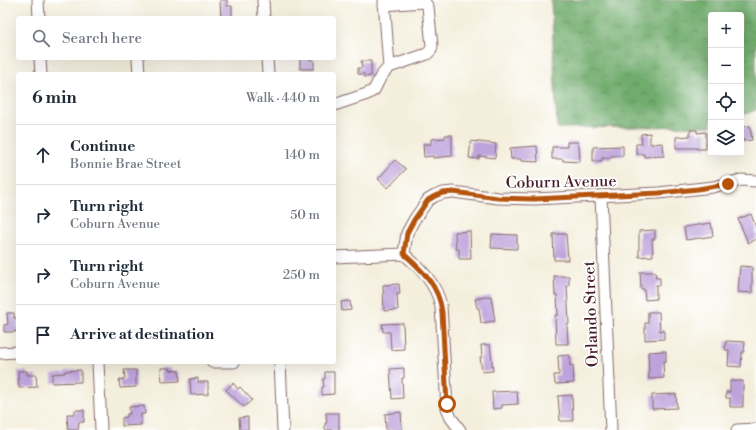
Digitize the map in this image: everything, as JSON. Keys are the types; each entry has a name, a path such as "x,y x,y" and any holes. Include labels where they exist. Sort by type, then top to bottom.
{"street":[{"path":"38,0 39,16"},
{"path":"263,0 264,16"},
{"path":"336,104 367,94 374,90 381,76 389,67 427,54 431,50 432,46 428,7 426,4 422,2 384,2 389,67"},
{"path":"40,60 41,72"},
{"path":"138,60 139,72"},
{"path":"267,60 268,72"},
{"name":"Coburn Avenue","path":"404,254 407,233 414,220 428,200 440,194 453,192 498,198 524,199 601,196 673,192 713,187 741,180 756,181"},
{"name":"Orlando Street","path":"601,196 611,430"},
{"path":"336,257 404,254 428,277 439,297 442,312 447,408 451,418 460,430"},
{"path":"0,353 16,352"},
{"path":"98,364 101,430"},
{"path":"280,364 283,430"},
{"path":"737,430 756,429"}],"green space":[{"path":"551,0 756,0 756,110 744,115 744,12 708,12 708,126 557,128"}],"building":[{"path":"220,0 227,0 227,6 232,6 232,16 221,16"},
{"path":"300,60 314,60 314,69 300,69"},
{"path":"361,61 371,61 371,76 364,77 364,74 358,74 358,68 362,68"},
{"path":"750,126 752,140 744,141 744,127"},
{"path":"690,130 697,130 697,133 706,132 706,149 676,148 676,137 690,136"},
{"path":"650,133 650,144 663,143 664,156 644,157 644,154 636,154 636,144 642,144 641,134"},
{"path":"445,135 452,135 452,156 433,158 433,156 424,157 423,144 431,144 431,139 445,138"},
{"path":"471,141 496,144 495,158 479,156 479,159 469,158"},
{"path":"567,142 578,142 580,162 552,159 552,147 567,147"},
{"path":"537,146 538,162 511,159 510,148"},
{"path":"623,146 623,156 611,156 611,158 602,158 602,161 593,161 593,147"},
{"path":"395,160 406,169 388,188 378,179"},
{"path":"751,214 756,228 756,239 748,243 738,219"},
{"path":"711,223 713,236 686,240 684,227"},
{"path":"655,230 655,239 652,239 653,256 639,257 639,231"},
{"path":"470,231 471,259 459,259 459,249 456,249 455,232"},
{"path":"492,234 517,235 517,249 491,248"},
{"path":"553,234 566,234 568,260 554,260"},
{"path":"740,266 752,267 752,293 738,292"},
{"path":"640,272 655,272 656,278 660,278 660,285 656,285 656,299 645,300 644,289 641,289"},
{"path":"554,276 569,276 569,286 567,286 569,324 567,324 568,344 556,344 555,315 558,315"},
{"path":"399,284 400,294 397,294 398,310 384,311 383,285"},
{"path":"491,296 495,321 481,323 479,308 477,308 475,299"},
{"path":"350,301 351,310 342,311 341,302"},
{"path":"648,312 659,312 660,331 664,330 664,339 645,340 645,323 648,323"},
{"path":"7,313 14,313 14,318 16,318 16,332 4,332 4,325 8,324"},
{"path":"403,323 404,349 391,350 390,332 383,332 382,324"},
{"path":"726,341 745,342 744,352 742,352 741,367 728,366 729,350 725,350"},
{"path":"481,345 490,345 493,371 482,372 480,357 482,357"},
{"path":"666,351 666,361 663,362 664,378 649,379 648,352"},
{"path":"570,355 570,366 573,365 574,383 555,384 554,375 559,375 558,356"},
{"path":"161,368 170,368 170,370 179,371 180,381 162,382"},
{"path":"404,368 404,378 402,378 403,398 392,399 390,369"},
{"path":"81,370 81,382 52,383 52,374"},
{"path":"124,370 136,370 136,387 120,388 119,380 125,379"},
{"path":"18,371 27,371 27,375 36,375 37,387 19,388"},
{"path":"325,372 334,372 334,394 322,395"},
{"path":"198,378 198,382 208,382 208,394 191,395 190,379"},
{"path":"730,381 743,381 743,407 730,407 730,398 726,398 726,392 730,392"},
{"path":"233,383 238,389 240,387 252,400 244,407 226,390"},
{"path":"517,391 518,404 502,405 502,408 493,409 492,392"},
{"path":"676,394 677,408 652,409 652,395"},
{"path":"572,395 573,421 560,421 558,396"},
{"path":"144,406 145,414 141,414 141,425 122,426 122,418 127,417 127,414 130,414 129,407"},
{"path":"75,410 84,410 84,422 79,422 78,430 68,430 67,414 75,414"},
{"path":"401,412 402,430 386,430 385,414"},
{"path":"326,413 339,413 339,430 325,430 325,423 327,423"},
{"path":"248,417 248,430 240,430 239,418"}],"route":[{"path":"447,404 442,312 439,297 428,277 404,254 407,233 414,220 430,198 446,192 498,198 524,199 629,195 684,191 728,184"}]}
